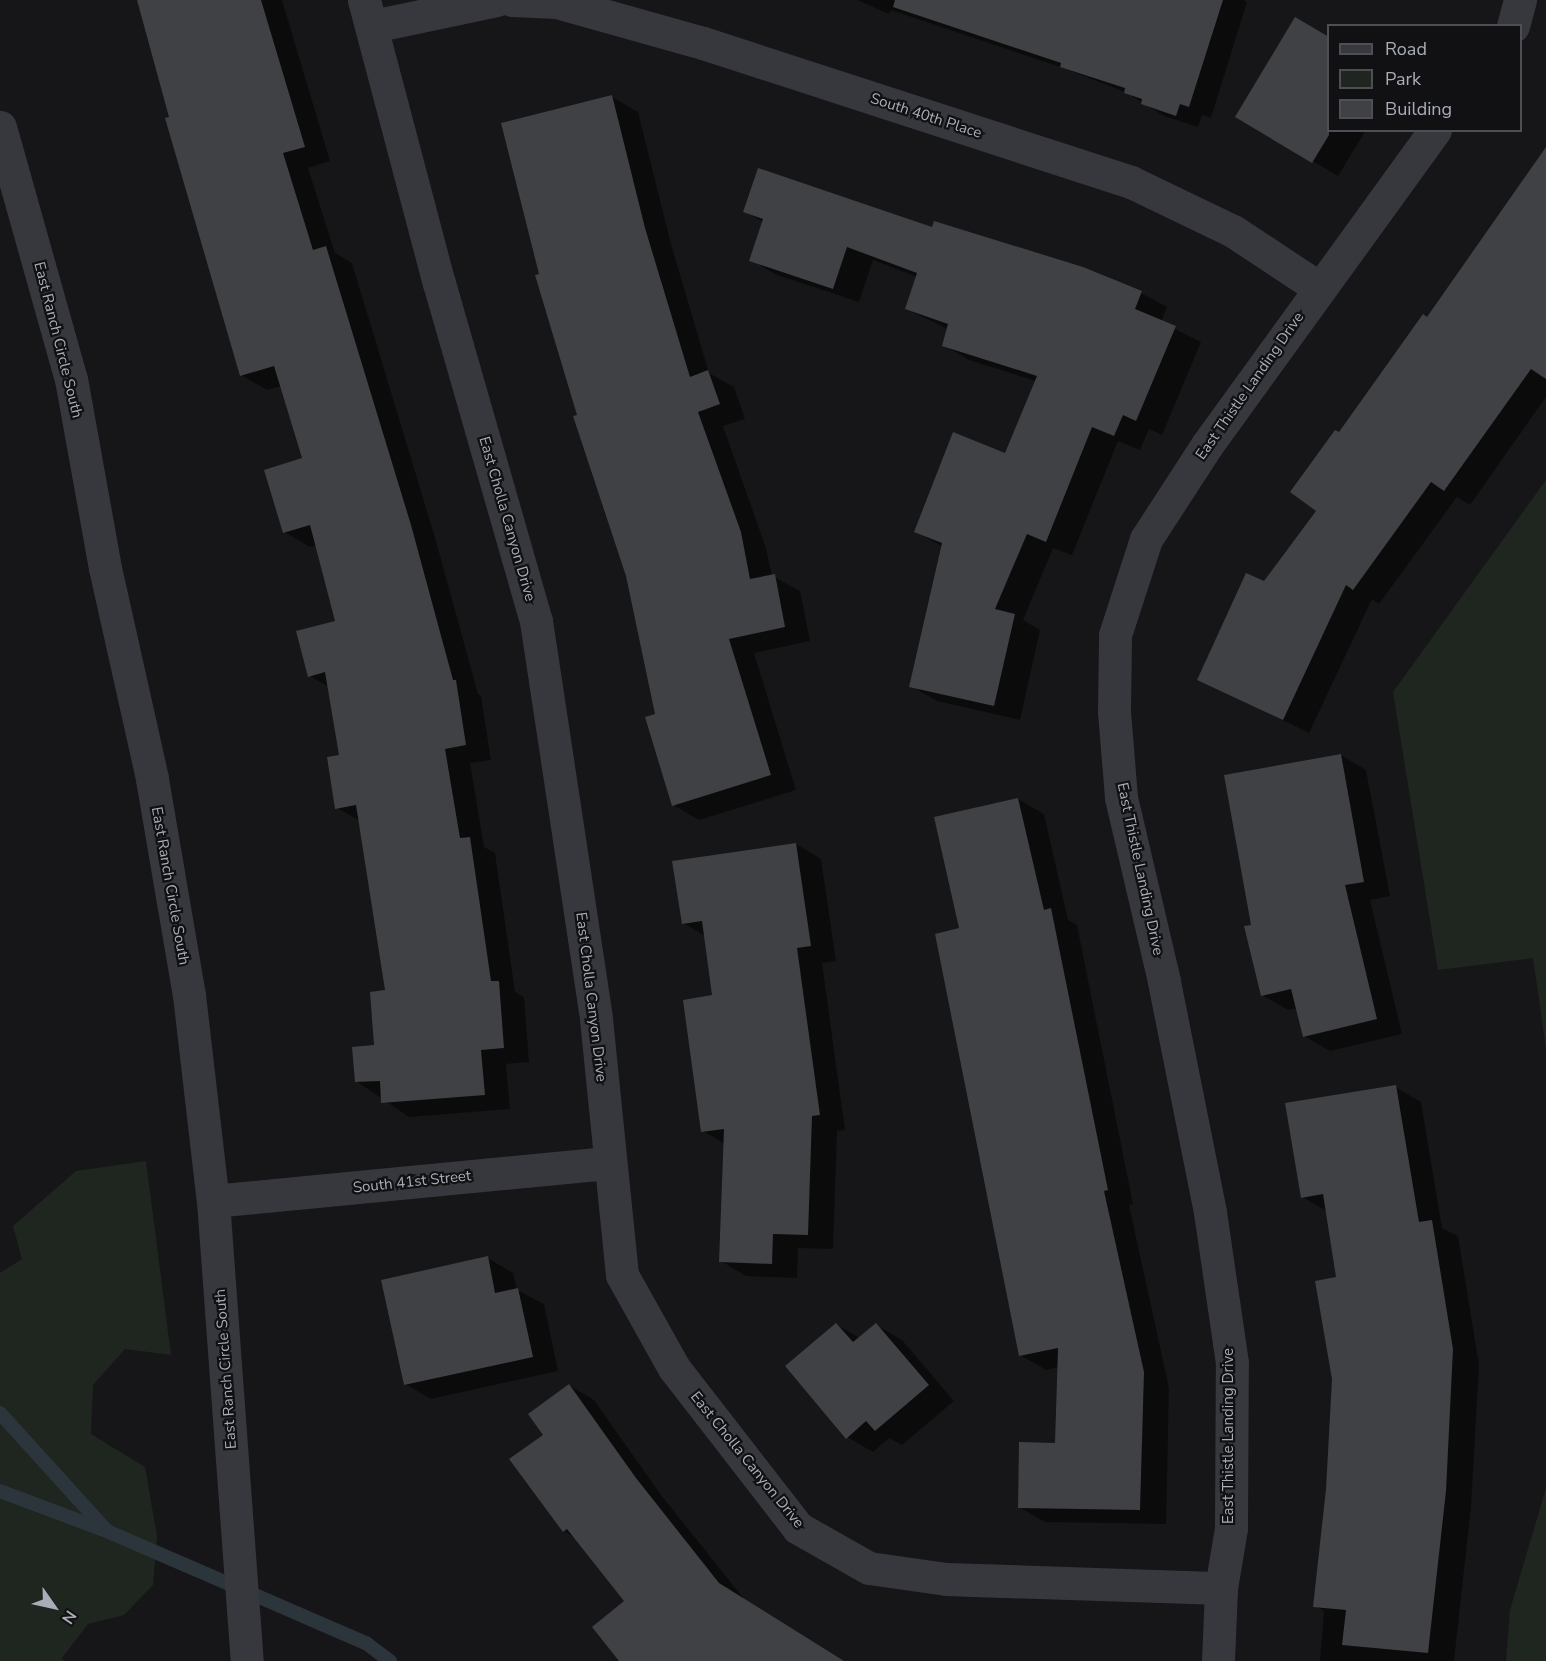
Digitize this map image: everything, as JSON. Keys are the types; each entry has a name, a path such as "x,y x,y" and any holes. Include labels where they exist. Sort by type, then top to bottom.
{"street":[{"path":"369,13 496,0"},
{"name":"South 40th Place","path":"512,0 557,2 703,43 1131,182 1233,231 1319,288"},
{"path":"1514,24 1520,0"},
{"name":"East Cholla Canyon Drive","path":"369,13 439,283 537,621 596,1019 622,1275 674,1368 798,1528 868,1568 935,1578 1221,1588"},
{"name":"East Ranch Circle South","path":"0,127 71,379 105,568 152,779 189,995 213,1201 247,1661"},
{"name":"East Thistle Landing Drive","path":"1218,1661 1221,1588 1231,1528 1232,1363 1205,1189 1164,981 1122,797 1114,711 1115,635 1146,539 1319,288 1434,132"},
{"name":"South 41st Street","path":"213,1201 610,1163"}],"green space":[{"path":"1546,480 1546,1049 1533,958 1438,970 1393,692"},
{"path":"146,1161 171,1355 125,1349 93,1385 91,1434 145,1467 157,1536 153,1585 124,1615 88,1624 62,1658 64,1661 0,1661 0,1273 22,1259 13,1226 76,1171"},
{"path":"1546,1488 1546,1661 1506,1661 1510,1610"}],"building":[{"path":"137,0 261,0 305,147 283,153 313,250 326,246 411,525 453,680 456,680 466,745 445,749 460,838 470,837 491,981 499,981 504,1048 481,1050 485,1095 381,1103 380,1081 355,1082 352,1047 374,1045 370,992 385,990 356,805 335,809 327,757 339,755 325,672 308,677 296,631 335,621 310,525 283,533 264,470 302,458 274,366 240,376 165,118 169,117"},
{"path":"895,0 1223,0 1189,107 1180,104 1176,116 1141,104 1142,99 1124,93 1125,88 1060,67 1061,63 893,7"},
{"path":"1295,17 1327,36 1327,132 1329,135 1312,163 1235,117"},
{"path":"612,95 645,228 690,377 708,370 720,404 698,412 741,532 750,579 775,574 785,627 729,639 771,775 672,806 645,717 655,714 626,576 573,416 577,415 535,275 539,274 501,123"},
{"path":"1546,147 1546,379 1531,369 1444,491 1431,482 1353,590 1346,585 1283,720 1197,680 1246,573 1264,581 1316,511 1290,492 1335,430 1339,432 1423,314 1427,317"},
{"path":"758,168 932,227 934,221 1083,267 1142,291 1135,309 1176,326 1136,421 1123,415 1114,436 1092,427 1046,542 1027,534 995,609 1015,614 994,706 909,687 942,543 914,532 953,432 1005,453 1037,376 942,346 948,324 905,309 917,273 847,247 833,289 749,261 763,219 743,212"},
{"path":"1341,754 1364,882 1345,885 1377,1019 1303,1037 1291,989 1261,996 1244,926 1251,925 1224,775"},
{"path":"1018,798 1044,910 1051,908 1108,1190 1104,1191 1144,1372 1140,1510 1018,1508 1019,1442 1055,1443 1058,1348 1019,1356 935,934 959,928 934,817"},
{"path":"796,843 811,946 797,948 820,1115 812,1116 808,1235 773,1234 772,1264 719,1262 724,1129 701,1132 683,1000 712,995 702,921 682,924 672,861"},
{"path":"1396,1085 1419,1222 1432,1220 1453,1349 1446,1491 1428,1653 1342,1645 1346,1610 1313,1607 1326,1489 1332,1379 1315,1281 1336,1277 1323,1194 1301,1198 1285,1103"},
{"path":"488,1256 495,1293 518,1288 533,1357 404,1385 381,1280"},
{"path":"836,1323 853,1342 876,1323 929,1385 875,1431 866,1421 846,1439 785,1366"},
{"path":"569,1384 636,1478 719,1583 844,1661 619,1661 592,1627 624,1601 567,1529 563,1532 509,1459 543,1435 528,1414"}],"waterway":[{"path":"0,1413 107,1531"},
{"path":"0,1491 109,1532 366,1643 390,1661"}]}
